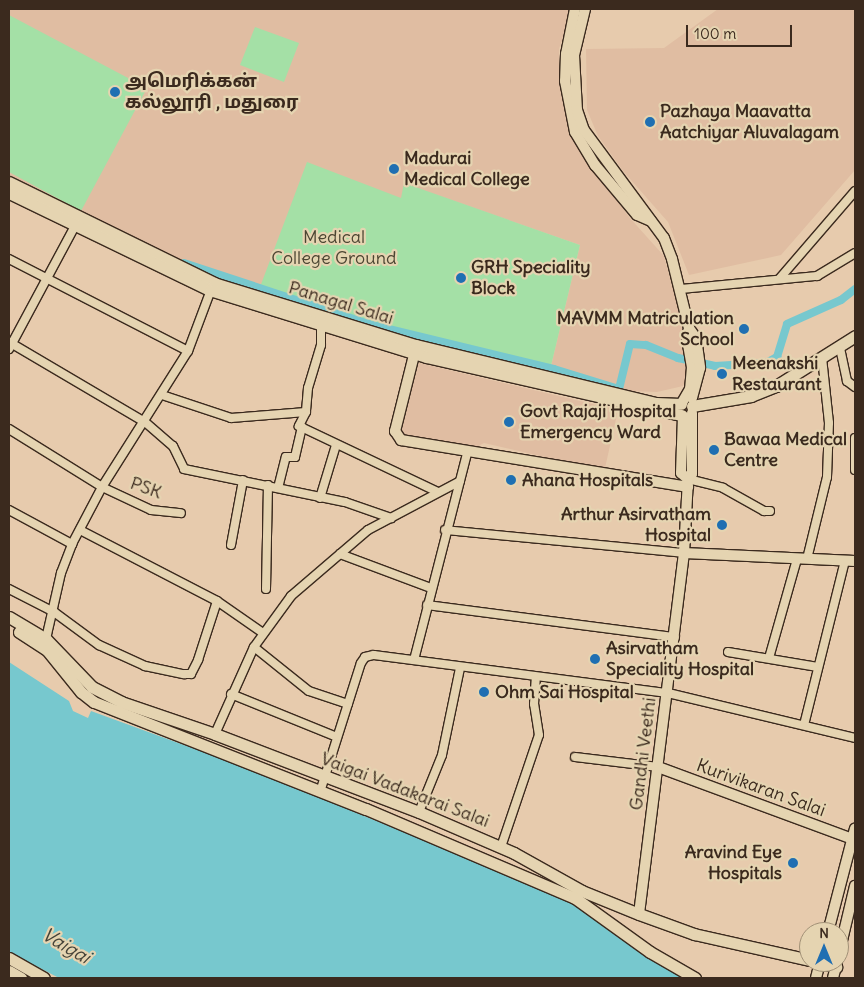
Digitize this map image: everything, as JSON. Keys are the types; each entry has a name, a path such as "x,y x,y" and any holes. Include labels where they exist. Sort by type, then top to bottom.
{"main road":[{"name":"Panagal Salai","path":"9,182 76,222"},
{"name":"Panagal Salai","path":"9,193 76,222 212,287 415,349 686,409 751,396 776,386 840,348 855,336"},
{"name":"Vaigai Vadakarai Salai","path":"9,617 46,640 92,687 121,702 215,734 419,812 501,847 582,890 639,914 694,934 799,958"},
{"name":"Vaigai Vadakarai Salai","path":"9,626 47,650 64,673 94,702 320,792 575,898 650,952 695,978"},
{"path":"9,958 44,978"}],"street":[{"path":"575,9 565,75 575,132 595,165 637,215 651,220"},
{"path":"585,9 574,55 577,110 584,130 664,238 681,289 689,328 696,338 694,356 696,368 686,409"},
{"path":"780,278 855,191"},
{"path":"76,222 10,345 145,422 173,446 184,469 345,502 391,518"},
{"path":"681,289 780,278 817,276 855,253"},
{"path":"9,259 188,351"},
{"path":"46,640 54,612 61,573 72,544 102,487 145,422 188,351 212,287"},
{"path":"321,320 321,345 308,388 306,412 299,426 438,492"},
{"path":"840,348 847,381 855,387"},
{"path":"415,349 396,425 396,436 401,440 467,453 723,488 764,511 770,511"},
{"path":"770,658 827,478 829,423 822,358"},
{"path":"162,395 231,418 306,412"},
{"name":"Gandhi Veethi","path":"639,914 675,637 684,553 688,483 692,474 686,409"},
{"path":"278,488 286,457 295,456 302,427"},
{"name":"PSK","path":"9,429 102,487 151,510 180,513"},
{"path":"855,438 855,470"},
{"path":"320,498 336,445"},
{"path":"414,660 445,530 467,453"},
{"path":"231,545 243,480"},
{"path":"215,734 231,694 254,647 263,632 291,596 368,530 460,481"},
{"path":"266,589 268,485"},
{"path":"9,510 72,544"},
{"path":"80,530 217,601 263,632"},
{"path":"445,530 684,553 850,561 818,667 804,725"},
{"path":"340,554 431,588"},
{"path":"9,589 54,612 99,645 144,666 184,674 191,674 198,660 217,601"},
{"path":"427,605 675,637"},
{"path":"254,647 309,691 348,704"},
{"path":"728,652 818,667"},
{"path":"320,792 365,657 374,655 460,668 668,693 855,738"},
{"path":"419,812 442,754 460,668"},
{"path":"501,847 539,735 534,704 536,677"},
{"path":"231,694 337,737"},
{"path":"575,757 658,767"},
{"name":"Kurivikaran Salai","path":"658,767 854,840"},
{"path":"831,922 854,840 855,828"},
{"path":"846,922 855,886"}],"shaded area":[{"name":"Madurai Medical College","path":"9,9 572,9 559,49 559,82 570,134 629,217 664,256 684,330 690,368 683,386 657,392 630,391 551,366 580,245 405,184 375,322 164,254 9,175"},
{"path":"718,9 855,9 855,170 781,255 689,275 668,222 623,171 598,136 587,110 586,49 664,48"},
{"name":"Govt Rajaji Hospital Emergency Ward","path":"415,362 618,410 605,468 600,470 484,443 467,452 401,435"}],"green space":[{"path":"9,15 147,88 81,211 9,172"},
{"path":"255,27 299,43 284,82 240,65"},
{"name":"Medical College Ground","path":"307,162 401,198 404,183 580,245 551,366 375,322 260,287"}],"water":[{"name":"Vaigai","path":"9,662 69,701 73,711 88,718 91,711 244,767 548,891 584,909 685,978 59,978 9,952"}],"waterway":[{"path":"184,263 368,324 554,369 619,389 630,344 646,345 678,358 715,366 766,363 777,357 787,324 841,300 855,289"}],"place":[{"name":"அமெரிக்கன் கல்லூரி , மதுரை","path":"115,92"},
{"name":"Pazhaya Maavatta Aatchiyar Aluvalagam","path":"650,122"},
{"name":"Madurai Medical College","path":"394,169"},
{"name":"GRH Speciality Block","path":"461,278"},
{"name":"MAVMM Matriculation School","path":"744,329"},
{"name":"Meenakshi Restaurant","path":"722,374"},
{"name":"Govt Rajaji Hospital Emergency Ward","path":"509,422"},
{"name":"Bawaa Medical Centre","path":"714,450"},
{"name":"Ahana Hospitals","path":"511,480"},
{"name":"Arthur Asirvatham Hospital","path":"722,525"},
{"name":"Asirvatham Speciality Hospital","path":"595,659"},
{"name":"Ohm Sai Hospital","path":"484,692"},
{"name":"Aravind Eye Hospitals","path":"793,863"}]}
